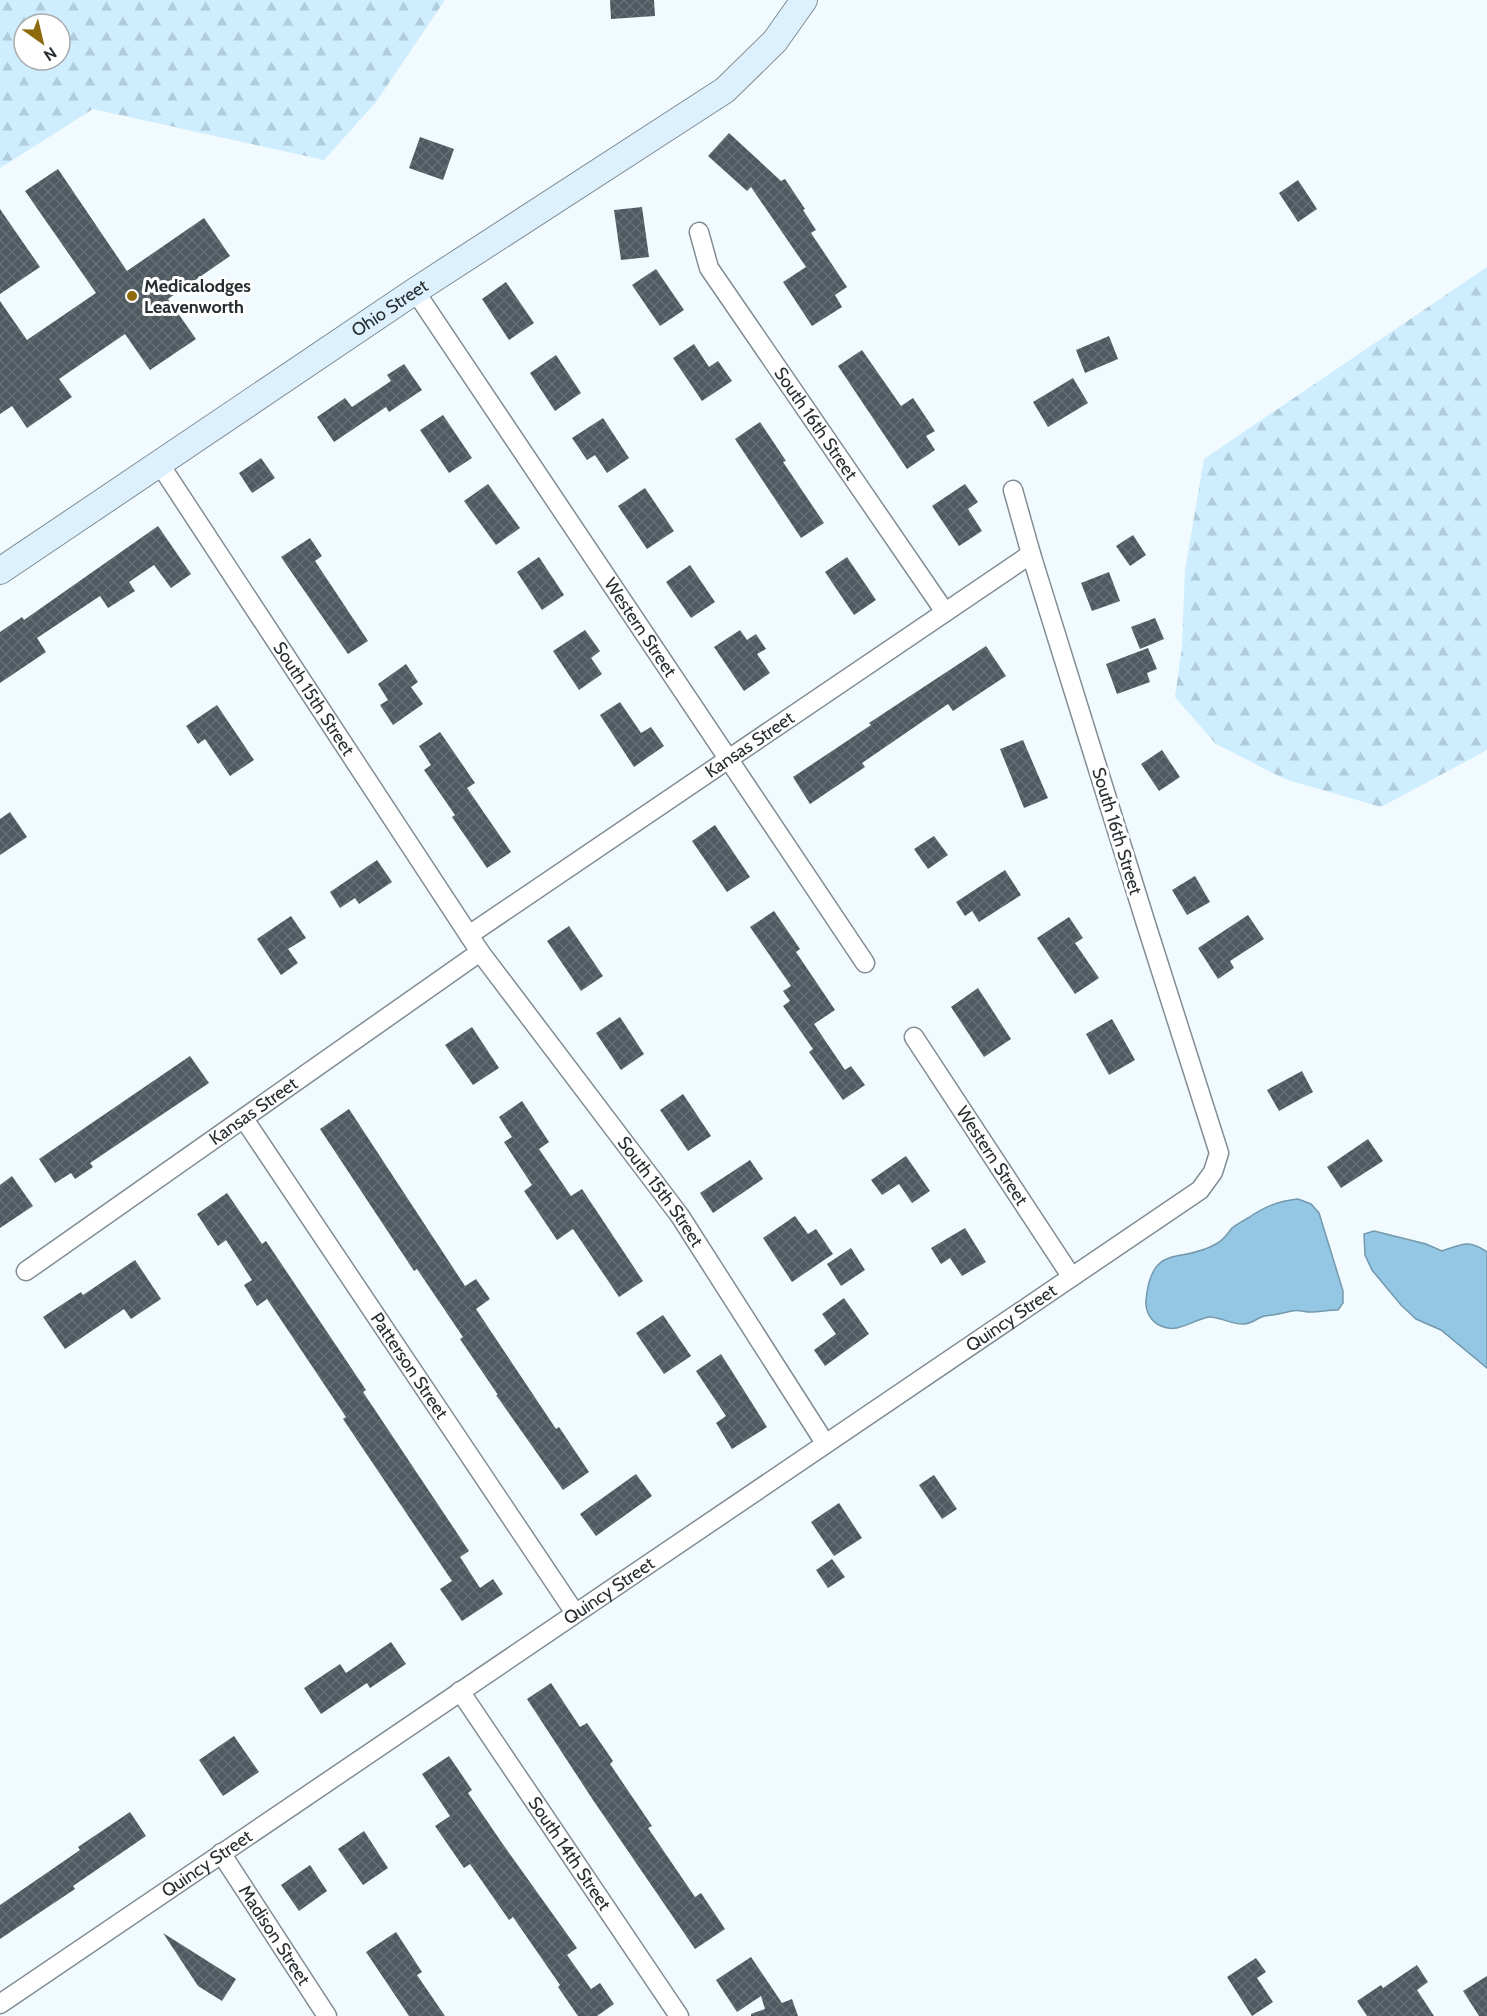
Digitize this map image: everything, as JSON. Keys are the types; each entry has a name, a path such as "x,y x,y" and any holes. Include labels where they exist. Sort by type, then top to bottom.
{"street":[{"name":"Ohio Street","path":"0,571 415,291 724,90 775,41 804,0"},
{"name":"South 16th Street","path":"699,232 710,268 945,612"},
{"name":"Western Street","path":"415,291 865,963"},
{"name":"South 15th Street","path":"159,464 480,952 680,1216 825,1443"},
{"name":"South 16th Street","path":"1013,490 1031,554 1219,1153 1213,1172"},
{"name":"Kansas Street","path":"469,935 1031,554"},
{"name":"Kansas Street","path":"26,1271 480,952"},
{"name":"Western Street","path":"914,1037 1071,1276"},
{"name":"Patterson Street","path":"244,1119 575,1613"},
{"name":"Quincy Street","path":"0,2004 1200,1190 1213,1172"},
{"name":"South 14th Street","path":"460,1691 679,2016"},
{"name":"Madison Street","path":"221,1853 327,2016"}],"green space":[{"path":"0,0 445,0 376,102 324,160 93,109 0,168"},
{"path":"1487,267 1487,750 1381,807 1285,779 1216,744 1175,697 1182,647 1185,570 1204,459"}],"shaded area":[{"path":"1298,1199 1311,1204 1319,1213 1343,1291 1343,1303 1338,1310 1310,1312 1294,1310 1262,1317 1244,1324 1209,1317 1173,1328 1157,1324 1149,1316 1146,1300 1149,1282 1154,1269 1161,1262 1203,1250 1216,1244 1232,1228 1260,1211 1278,1203"},
{"path":"1374,1231 1426,1244 1442,1251 1470,1244 1487,1252 1487,1368 1441,1330 1416,1319 1401,1305 1372,1270 1365,1255 1364,1234"}],"building":[{"path":"610,0 654,0 655,16 611,19"},
{"path":"729,133 781,181 785,179 816,230 811,233 847,287 835,295 842,307 812,326 783,282 806,267 751,187 747,191 708,156"},
{"path":"420,137 454,149 443,180 409,168"},
{"name":"Medicalodges Leavenworth","path":"58,169 127,271 204,218 230,256 168,299 196,339 150,370 125,334 59,379 72,397 27,428 12,406 0,414 0,301 27,340 96,293 25,191"},
{"path":"1298,180 1317,209 1298,222 1279,193"},
{"path":"642,207 649,257 621,260 614,210"},
{"path":"0,209 40,267 0,294"},
{"path":"656,269 684,310 660,326 632,285"},
{"path":"506,282 534,323 509,340 482,299"},
{"path":"1109,336 1118,359 1085,373 1076,350"},
{"path":"694,344 709,367 718,361 732,381 702,401 673,358"},
{"path":"862,350 901,406 913,398 935,431 926,436 935,450 907,469 838,366"},
{"path":"556,355 581,393 555,411 530,373"},
{"path":"404,364 422,390 389,412 386,407 334,442 317,417 345,398 352,407 391,381 387,375"},
{"path":"1073,378 1088,403 1048,427 1033,402"},
{"path":"443,415 472,458 449,473 420,430"},
{"path":"603,418 629,458 607,473 595,455 587,460 572,438"},
{"path":"760,422 786,461 783,462 824,523 801,538 735,439"},
{"path":"261,458 275,478 252,493 239,473"},
{"path":"488,484 520,528 496,545 464,501"},
{"path":"965,484 978,502 968,509 982,531 959,546 932,506"},
{"path":"645,488 674,531 647,549 618,506"},
{"path":"158,526 191,574 171,588 154,565 129,582 135,591 108,608 100,596 37,638 46,652 0,683 0,632 22,617 24,620"},
{"path":"1133,535 1146,555 1130,566 1116,546"},
{"path":"310,538 322,556 315,561 368,641 348,654 281,557"},
{"path":"539,557 564,595 542,610 517,572"},
{"path":"847,557 876,600 854,615 825,572"},
{"path":"690,565 715,602 691,618 666,582"},
{"path":"1109,572 1120,601 1092,611 1081,583"},
{"path":"1155,618 1164,639 1140,649 1131,627"},
{"path":"585,630 600,651 591,658 602,674 579,690 553,651"},
{"path":"740,630 747,640 756,634 766,649 757,654 770,673 744,691 714,647"},
{"path":"986,646 1006,676 953,711 948,704 862,763 865,767 810,804 793,777 871,725 869,723"},
{"path":"1148,648 1157,669 1147,673 1150,682 1117,694 1106,664"},
{"path":"406,664 418,682 411,687 423,704 393,725 380,705 388,700 378,684"},
{"path":"620,702 641,733 651,727 664,746 634,767 600,715"},
{"path":"217,705 254,760 230,776 205,739 198,744 186,726"},
{"path":"440,732 475,783 467,788 511,852 487,868 452,817 455,815 424,770 431,765 419,746"},
{"path":"1023,740 1048,798 1024,808 1000,749"},
{"path":"1162,750 1180,777 1159,791 1141,764"},
{"path":"10,812 27,837 0,855 0,819"},
{"path":"715,825 750,877 727,892 692,841"},
{"path":"934,836 948,855 928,869 914,849"},
{"path":"377,860 392,882 359,904 355,898 340,908 330,892"},
{"path":"1005,870 1021,895 979,922 972,911 965,916 956,902"},
{"path":"1195,876 1210,902 1187,915 1172,890"},
{"path":"774,911 800,949 796,952 835,1010 814,1024 845,1070 851,1066 865,1085 843,1100 809,1052 813,1049 783,1006 790,1001 783,991 791,986 750,927"},
{"path":"1248,915 1264,939 1230,961 1234,968 1218,979 1198,948"},
{"path":"291,916 306,938 288,949 298,963 281,975 257,939"},
{"path":"1069,917 1083,938 1075,943 1099,978 1075,994 1037,938"},
{"path":"569,926 603,976 581,991 547,941"},
{"path":"978,988 1011,1039 984,1057 951,1007"},
{"path":"620,1017 644,1054 621,1070 596,1033"},
{"path":"1112,1019 1135,1060 1109,1075 1086,1034"},
{"path":"472,1027 499,1068 473,1085 445,1045"},
{"path":"190,1056 209,1083 90,1163 93,1167 75,1179 71,1173 55,1183 39,1159"},
{"path":"1302,1071 1313,1092 1279,1111 1267,1090"},
{"path":"683,1094 711,1136 688,1151 660,1110"},
{"path":"522,1101 549,1142 539,1149 571,1196 582,1189 643,1281 619,1297 573,1229 557,1240 524,1191 532,1185 504,1142 512,1137 499,1117"},
{"path":"349,1109 465,1286 476,1279 490,1299 476,1309 556,1429 559,1427 589,1472 563,1490 496,1395 498,1395 460,1339 463,1337 417,1269 414,1271 320,1129"},
{"path":"1368,1139 1383,1161 1341,1188 1327,1167"},
{"path":"906,1156 930,1191 912,1203 899,1184 882,1195 871,1180"},
{"path":"750,1160 763,1179 713,1213 700,1193"},
{"path":"12,1176 33,1206 0,1228 0,1185"},
{"path":"227,1193 262,1244 266,1241 366,1390 363,1392 469,1551 460,1557 480,1588 493,1579 503,1594 462,1621 440,1589 452,1581 343,1419 346,1417 267,1299 257,1306 244,1285 252,1280 226,1240 218,1246 197,1214"},
{"path":"795,1216 808,1234 816,1229 833,1254 792,1282 763,1238"},
{"path":"965,1228 986,1262 962,1276 950,1258 941,1264 931,1248"},
{"path":"851,1248 865,1270 841,1286 827,1264"},
{"path":"135,1260 161,1299 131,1319 124,1309 65,1349 43,1317 81,1292 83,1295"},
{"path":"844,1298 869,1334 825,1366 814,1350 836,1334 822,1314"},
{"path":"663,1315 691,1356 664,1374 636,1333"},
{"path":"721,1354 767,1427 732,1449 716,1423 726,1416 696,1371"},
{"path":"636,1474 652,1496 596,1536 580,1514"},
{"path":"934,1475 957,1509 942,1519 919,1485"},
{"path":"839,1503 862,1538 834,1556 811,1522"},
{"path":"832,1559 845,1577 828,1588 816,1570"},
{"path":"391,1642 406,1664 370,1688 367,1683 321,1714 304,1688 340,1664 346,1673"},
{"path":"551,1683 580,1727 587,1723 613,1761 610,1764 652,1826 648,1828 695,1897 701,1893 725,1929 695,1949 527,1699"},
{"path":"234,1736 259,1772 223,1796 199,1760"},
{"path":"449,1756 472,1790 468,1793 577,1948 567,1955 591,1989 600,1983 614,2004 597,2016 578,2016 558,1987 560,1985 513,1917 509,1920 470,1864 464,1868 435,1826 450,1816 422,1774"},
{"path":"130,1812 146,1836 73,1886 75,1889 0,1939 0,1905 80,1850 78,1847"},
{"path":"364,1831 388,1868 363,1885 338,1849"},
{"path":"310,1865 327,1891 299,1911 281,1885"},
{"path":"396,1932 422,1972 417,1975 445,2016 409,2016 366,1952"},
{"path":"163,1933 236,1979 222,2001 198,1986"},
{"path":"751,1957 782,2003 792,1999 798,2016 751,2016 765,2009 761,1996 737,2012 716,1980"},
{"path":"1256,1958 1266,1972 1257,1978 1273,2002 1252,2016 1227,1977"},
{"path":"1417,1965 1428,1982 1417,1990 1434,2016 1367,2016 1357,2001 1381,1985 1383,1988"},
{"path":"1487,1976 1487,2016 1479,2016 1463,1991"}],"place":[{"name":"Medicalodges Leavenworth","path":"132,296"}]}
